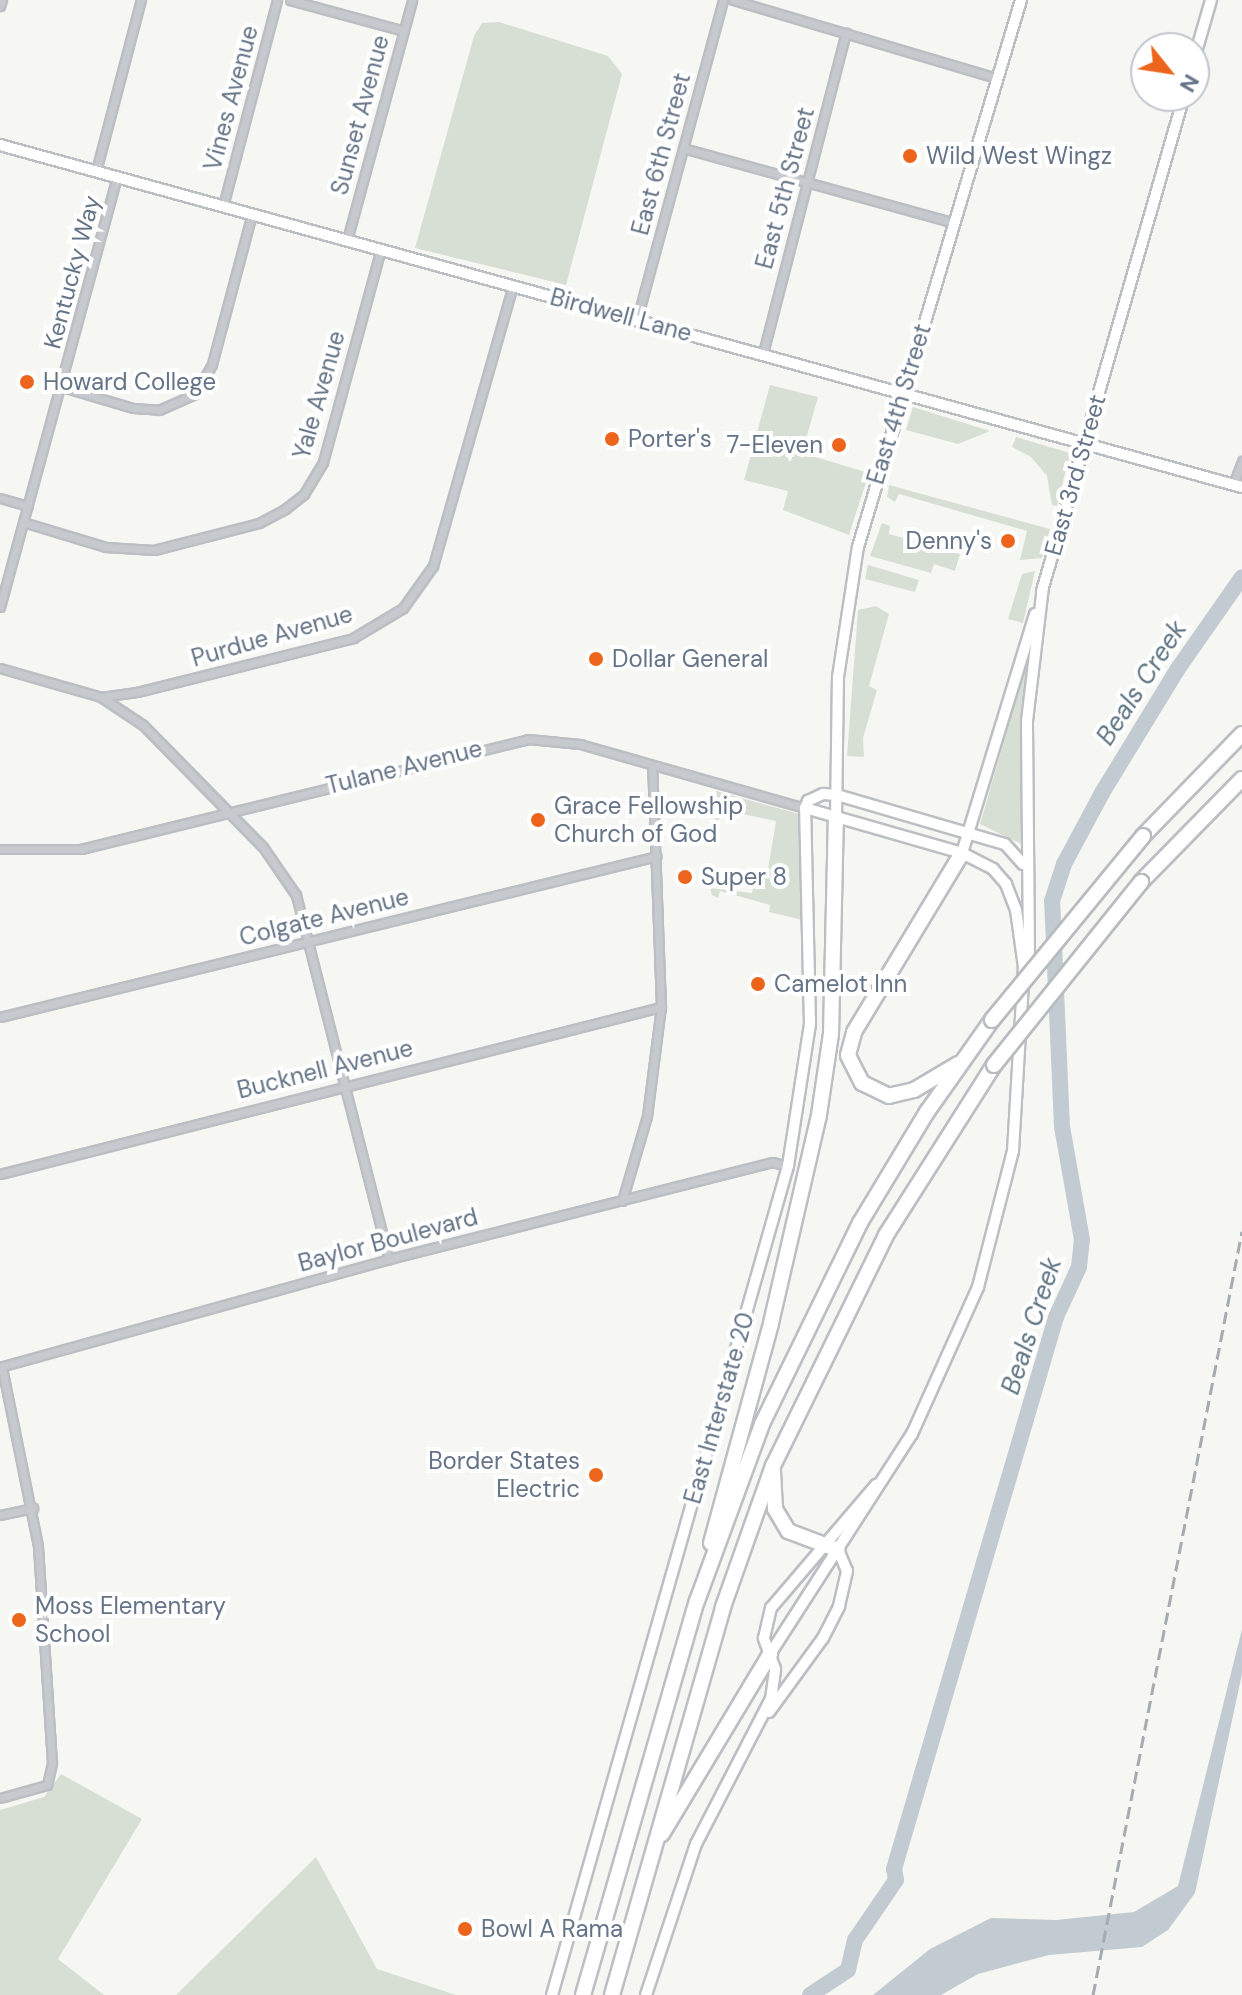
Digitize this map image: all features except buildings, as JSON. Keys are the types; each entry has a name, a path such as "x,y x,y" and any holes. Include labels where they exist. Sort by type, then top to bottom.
{"highway":[{"path":"583,1995 710,1560 757,1437 808,1323 882,1185 959,1064 1143,836 1242,734"},
{"path":"612,1995 723,1607 773,1466 886,1235 994,1065 1141,882 1242,779"},
{"path":"710,1560 711,1525 771,1323 819,1115 831,1034 836,818"},
{"path":"959,1064 914,1090 889,1096 862,1083 848,1055 854,1032 962,853"},
{"path":"773,1466 779,1520 800,1539 834,1546"},
{"path":"657,1841 683,1806 723,1726 770,1654"}],"main road":[{"name":"East 4th Street","path":"836,818 838,677 858,547 952,222 1021,0"},
{"path":"1202,32 1211,0"},
{"name":"East 3rd Street","path":"962,853 1043,587 1179,112"},
{"name":"Birdwell Lane","path":"0,145 1085,441 1238,486"},
{"path":"770,1654 834,1546 912,1434 978,1287 1013,1151 1024,967 1029,954 1025,871 1027,721 1043,587"},
{"path":"805,808 808,801 823,794 837,795 969,832 1013,847 1025,871"},
{"name":"Tulane Avenue","path":"805,808 962,853 993,869 1006,884 1024,967"},
{"name":"East Interstate 20","path":"552,1995 788,1166 810,1024 805,808"},
{"path":"646,1995 696,1844 776,1683 764,1638 771,1608 834,1546"},
{"path":"751,1736 823,1638 839,1606 847,1571 834,1546"}],"street":[{"path":"0,6 2,0"},
{"name":"Kentucky Way","path":"96,171 141,0"},
{"name":"Vines Avenue","path":"223,206 277,0"},
{"path":"290,0 404,31"},
{"name":"Sunset Avenue","path":"347,240 412,0"},
{"name":"East 6th Street","path":"637,319 723,0"},
{"path":"733,0 997,78"},
{"name":"East 5th Street","path":"763,353 846,33"},
{"path":"683,148 952,222"},
{"name":"Kentucky Way","path":"0,607 117,177"},
{"path":"62,387 133,408 159,410 195,394 212,364 252,214"},
{"name":"Yale Avenue","path":"23,522 106,547 154,550 259,523 285,509 304,494 323,462 381,249"},
{"name":"Purdue Avenue","path":"0,668 101,697 353,638 403,608 433,566 513,285"},
{"path":"1238,486 1242,461"},
{"path":"0,498 28,506"},
{"path":"101,697 143,725 282,870 309,941 389,1259"},
{"name":"Tulane Avenue","path":"0,849 81,849 226,810 528,739 580,744 805,808"},
{"path":"622,1201 647,1116 661,1007 652,766"},
{"name":"Colgate Avenue","path":"0,1017 657,856"},
{"name":"Bucknell Avenue","path":"0,1174 345,1083 661,1007"},
{"name":"Baylor Boulevard","path":"1,1367 389,1259 772,1162 788,1166"},
{"path":"0,1798 47,1785 52,1763 49,1651 33,1508 1,1367"},
{"path":"0,1515 33,1508"}],"shaded area":[{"path":"499,22 608,56 622,74 566,285 415,248 474,36 482,23"},
{"path":"770,385 818,397 802,453 869,473 849,535 783,510 788,491 744,480"},
{"path":"913,407 990,431 958,444 906,430"},
{"path":"1016,437 1070,453 1057,506 1052,505 1047,476 1031,457 1012,447"},
{"path":"889,485 1050,529 1042,558 1020,560 1027,531 899,494 895,502 887,497"},
{"path":"882,523 890,526 889,534 960,554 955,571 934,564 931,573 870,556"},
{"path":"868,565 919,580 915,592 865,579"},
{"path":"1035,571 1023,623 1008,619 1022,574"},
{"path":"876,606 889,614 869,686 877,690 863,738 864,757 847,756 858,610"},
{"path":"1026,666 1021,844 980,824"},
{"path":"716,791 799,814 803,920 769,912 770,905 720,891 718,898 712,895 710,888 752,893 756,875 767,875 776,821 719,809 719,828 715,829"},
{"path":"1242,1629 1242,1674 1195,1893 1168,1930 1142,1947 1049,1955 978,1974 941,1995 873,1995 930,1949 991,1918 1056,1920 1134,1912 1178,1886"},
{"path":"61,1774 142,1819 58,1959 104,1995 0,1995 0,1810 44,1797"},
{"path":"316,1857 377,1969 456,1995 176,1995"}],"waterway":[{"name":"Beals Creek","path":"810,1995 848,1970 855,1940 896,1880 894,1869 1056,1317 1079,1267 1082,1240 1062,1127 1052,901 1064,864 1102,793 1177,670 1242,577"}],"railway":[{"path":"1093,1995 1242,1231"}],"place":[{"name":"Wild West Wingz","path":"910,156"},
{"name":"Howard College","path":"27,382"},
{"name":"Porter's","path":"612,439"},
{"name":"7-Eleven","path":"839,445"},
{"name":"Denny's","path":"1008,541"},
{"name":"Dollar General","path":"596,659"},
{"name":"Grace Fellowship Church of God","path":"538,820"},
{"name":"Super 8","path":"685,877"},
{"name":"Camelot Inn","path":"758,984"},
{"name":"Border States Electric","path":"596,1475"},
{"name":"Moss Elementary School","path":"19,1620"},
{"name":"Bowl A Rama","path":"465,1929"}]}
